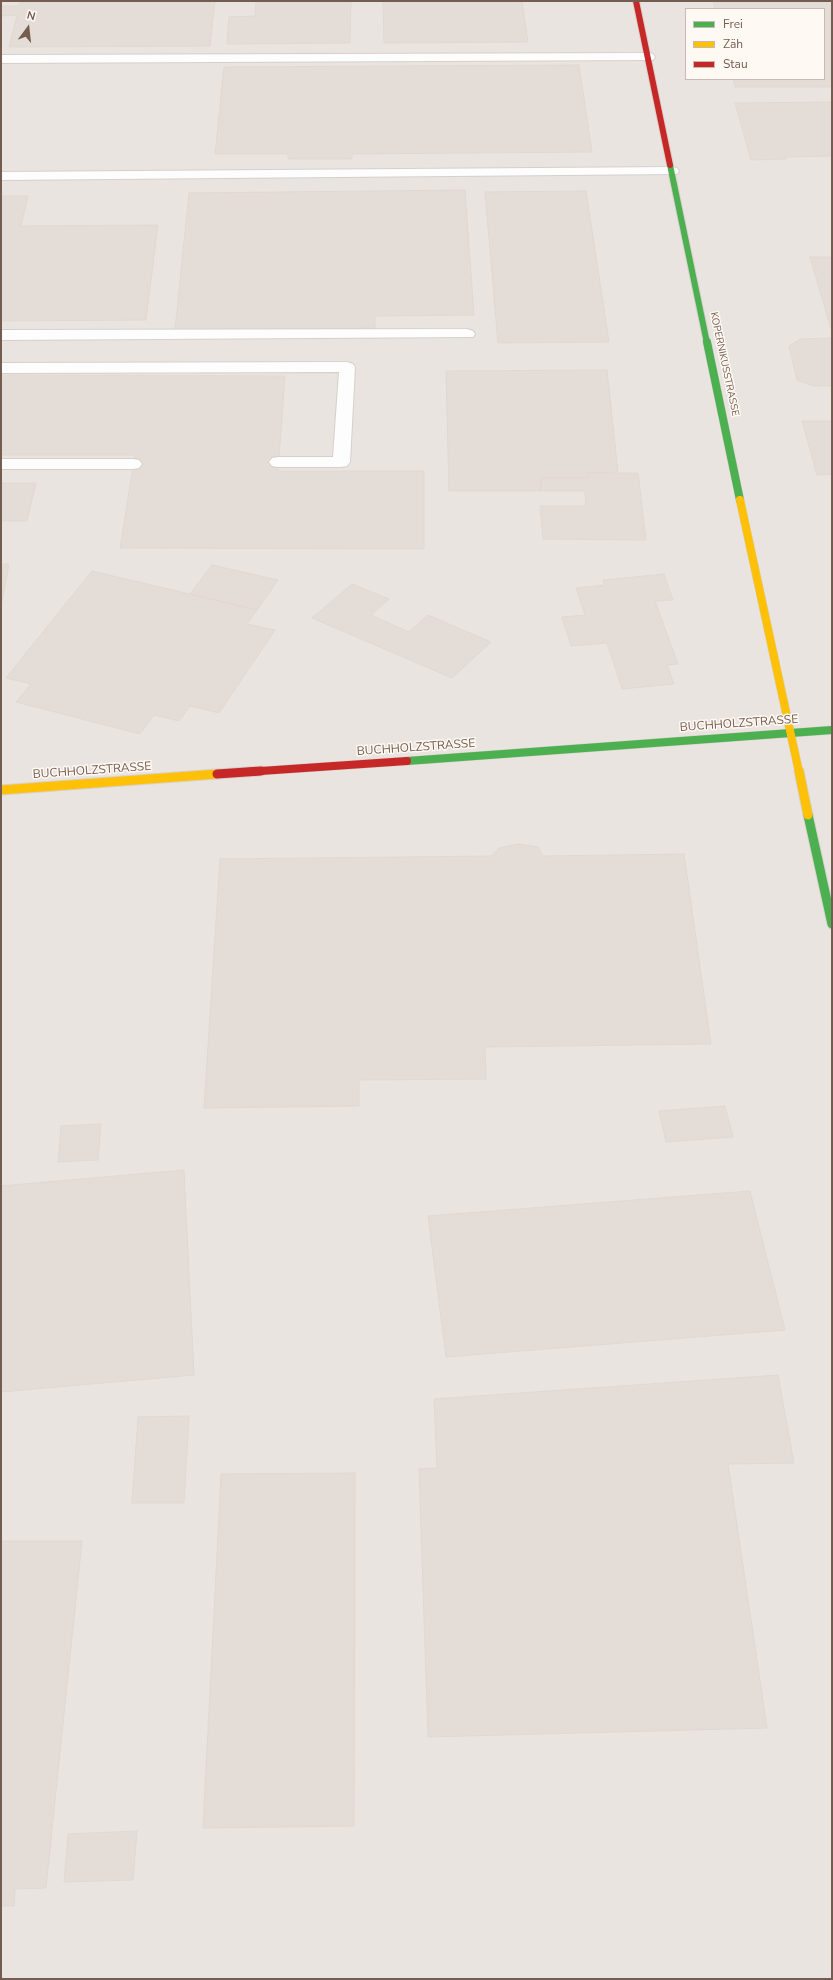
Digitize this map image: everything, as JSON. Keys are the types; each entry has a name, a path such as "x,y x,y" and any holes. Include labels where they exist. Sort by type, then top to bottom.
{"street":[{"name":"KOPERNIKUSSTRASSE","path":"636,1 789,733 832,924"},
{"name":"BUCHHOLZSTRASSE","path":"1,790 832,730"}],"lane":[{"path":"1,59 648,57"},
{"path":"1,176 672,171"},
{"path":"1,335 467,334"},
{"path":"1,368 347,367 341,462 278,462"},
{"path":"1,464 133,464"}],"shaded area":[{"path":"1,1 832,1 832,1979 1,1979"}],"building":[{"path":"20,1 215,1 210,46 9,47 17,15 1,16 1,6 19,6"},
{"path":"256,1 351,1 350,43 227,44 229,17 255,16"},
{"path":"383,1 522,1 528,42 384,43"},
{"path":"713,1 832,1 832,87 735,87 733,80 825,80 825,8 715,8"},
{"path":"579,65 592,152 352,154 352,159 288,159 288,154 215,154 224,67"},
{"path":"832,102 832,156 785,157 786,159 751,160 735,103"},
{"path":"465,190 474,315 375,316 375,328 175,330 189,193"},
{"path":"586,191 609,342 498,343 485,192"},
{"path":"1,196 28,196 21,226 158,225 146,320 1,321"},
{"path":"810,257 832,257 832,332"},
{"path":"832,338 832,386 813,386 797,380 789,346 800,339"},
{"path":"607,370 618,472 588,473 588,478 540,478 541,491 449,491 446,371"},
{"path":"1,375 285,376 278,471 424,471 424,549 120,548 135,455 1,455"},
{"path":"802,421 832,421 832,474 817,475"},
{"path":"588,473 638,473 646,540 543,539 540,506 586,506 585,491 541,491 540,478 588,478"},
{"path":"1,483 36,483 27,521 1,521"},
{"path":"1,564 9,564 1,606"},
{"path":"212,565 278,580 257,610 190,594"},
{"path":"92,571 257,610 247,624 275,630 219,713 190,706 179,721 154,715 140,734 16,702 31,684 6,678"},
{"path":"664,574 673,600 655,601 678,664 667,665 674,684 622,689 607,643 571,646 562,617 585,615 576,588 605,585 603,580"},
{"path":"352,584 389,599 371,615 409,632 428,615 491,642 452,678 312,618"},
{"path":"518,844 538,847 543,856 684,854 711,1044 485,1047 486,1079 359,1080 359,1106 204,1108 220,859 492,856 499,848"},
{"path":"725,1106 733,1137 666,1142 659,1111"},
{"path":"101,1124 98,1160 58,1162 61,1126"},
{"path":"184,1170 194,1375 1,1392 1,1186"},
{"path":"750,1191 785,1330 446,1357 428,1216"},
{"path":"778,1375 794,1463 728,1464 767,1728 428,1737 419,1469 437,1468 434,1399"},
{"path":"189,1416 184,1503 132,1503 138,1417"},
{"path":"355,1473 354,1826 203,1828 221,1474"},
{"path":"1,1541 82,1541 46,1888 15,1889 14,1906 1,1906"},
{"path":"137,1831 133,1880 64,1882 68,1834"}],"traffic: fast":[{"path":"670,165 740,500"},
{"path":"407,761 832,730"},
{"path":"808,815 832,924"}],"traffic: slow":[{"path":"740,500 808,815"},
{"path":"1,790 217,774"}],"traffic: jam":[{"path":"636,1 670,165"},
{"path":"217,774 407,761"}]}
